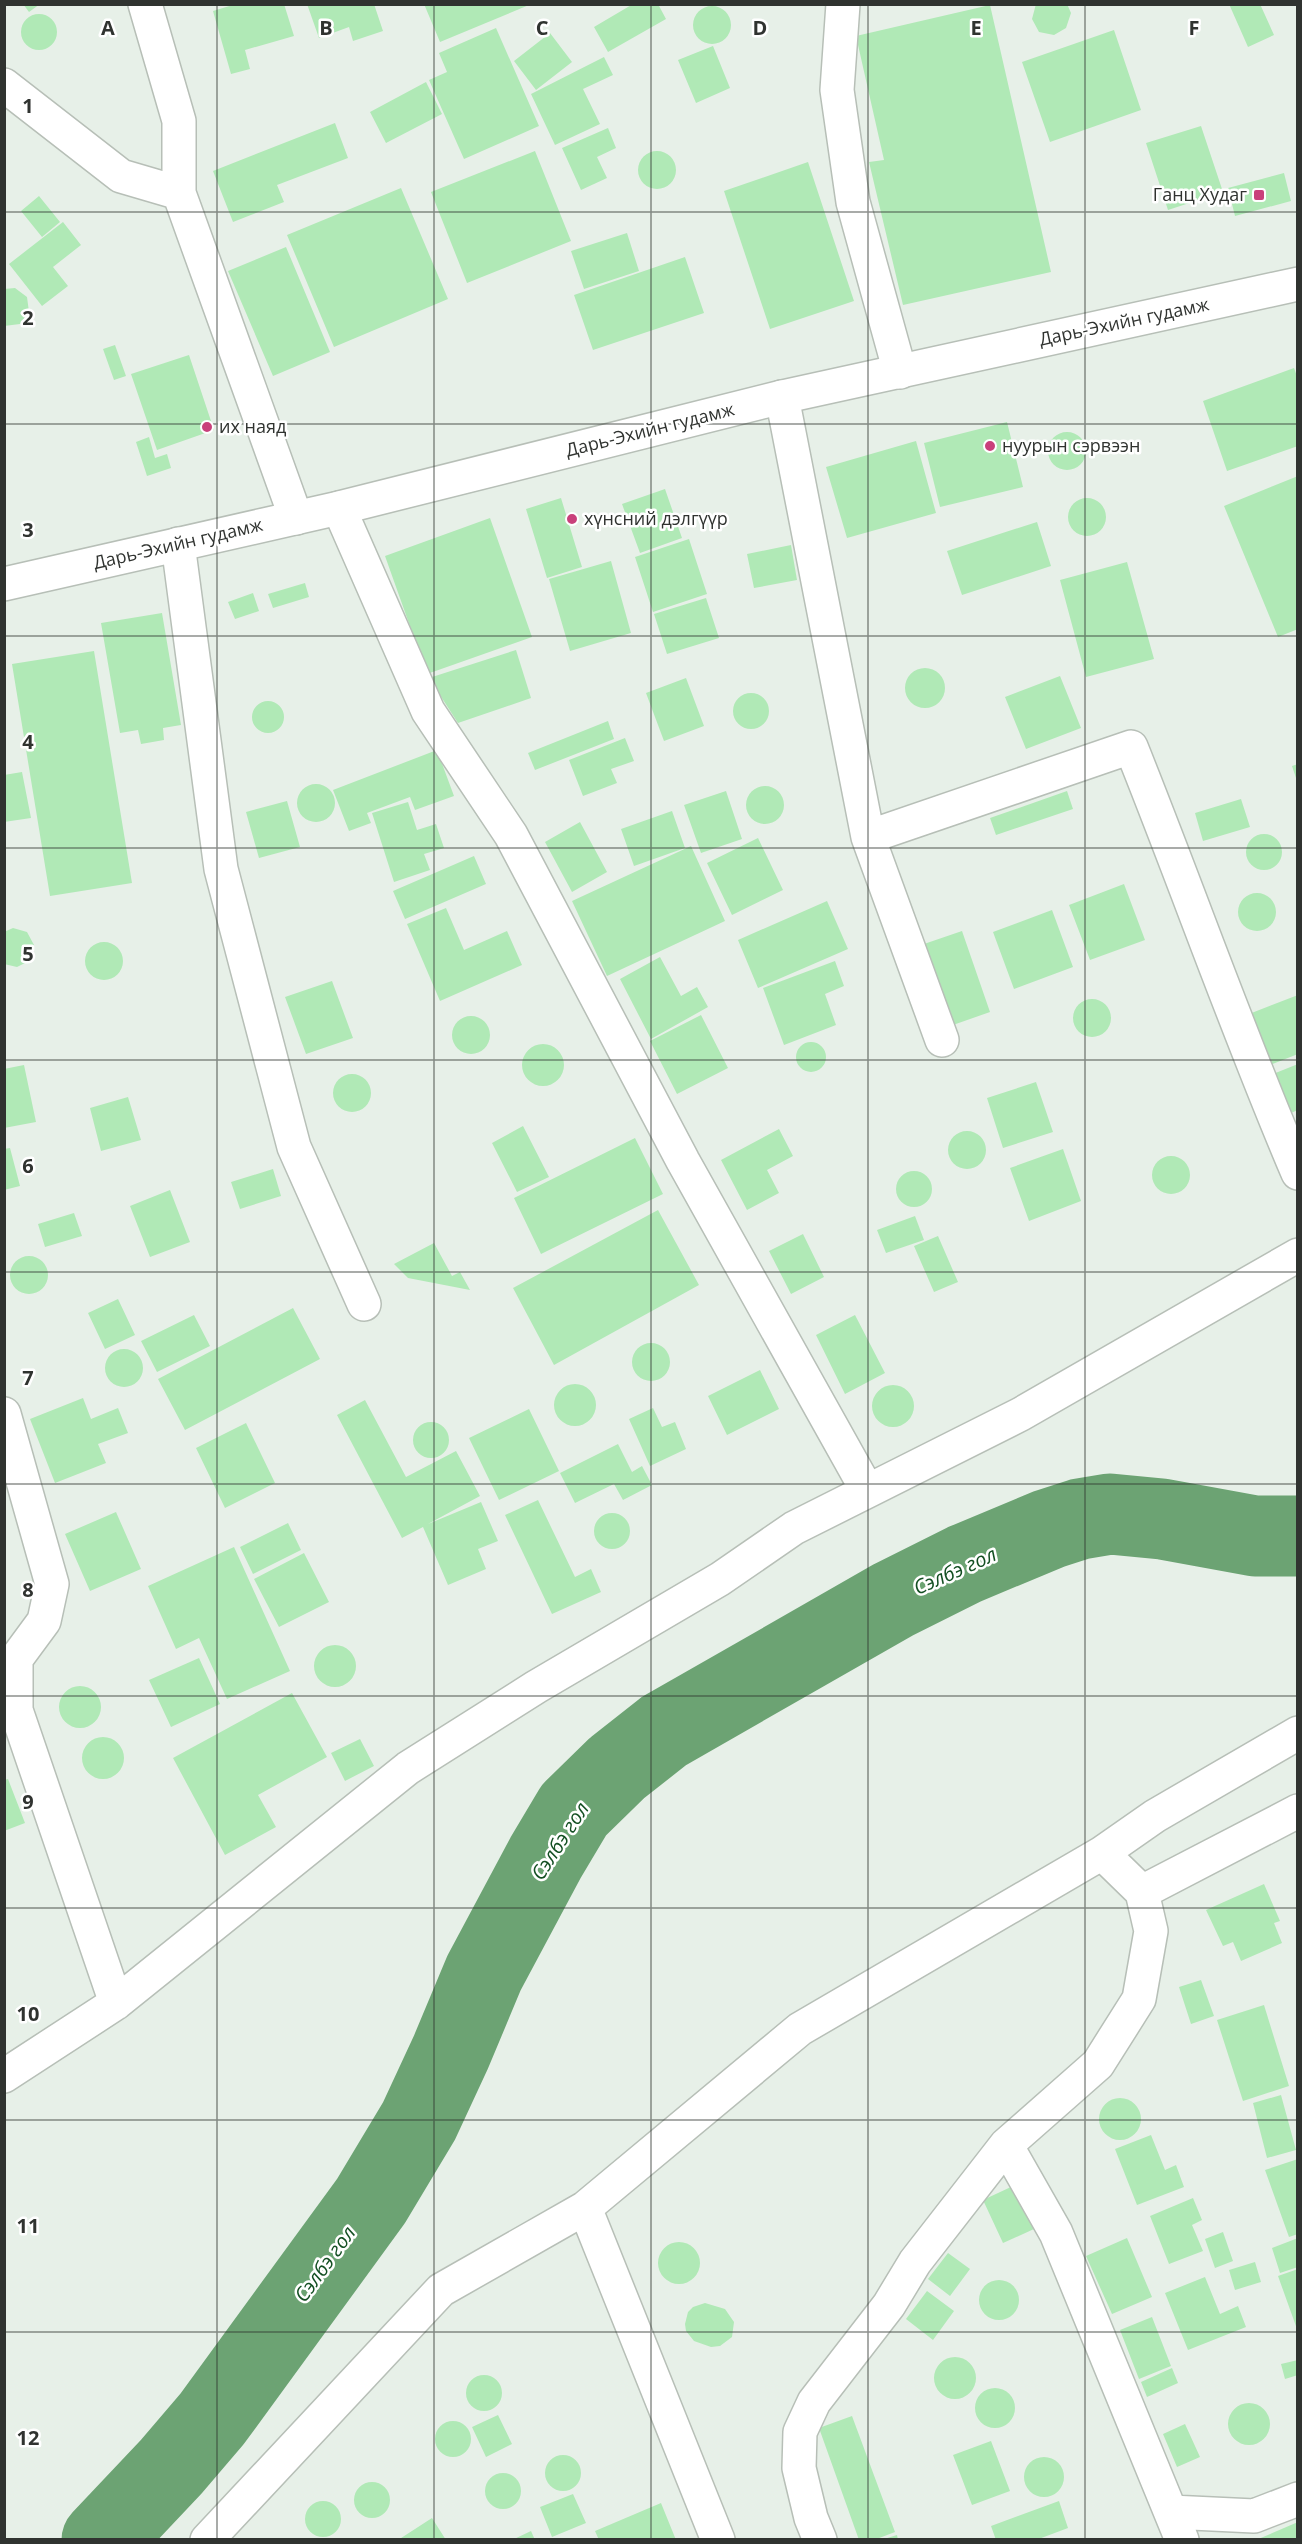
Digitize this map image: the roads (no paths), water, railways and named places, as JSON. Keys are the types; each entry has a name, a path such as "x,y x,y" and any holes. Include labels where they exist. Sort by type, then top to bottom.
{"street":[{"path":"145,4 179,121 179,193 296,518"},
{"path":"843,4 837,90 853,202 900,372"},
{"path":"4,85 120,176 179,193"},
{"name":"Дарь-Эхийн гудамж","path":"4,584 339,508 782,397 1298,285"},
{"path":"782,397 868,837 942,1040"},
{"path":"339,508 428,711 510,835 683,1161 867,1490"},
{"path":"178,544 221,869 294,1147 364,1304"},
{"path":"868,837 1131,747 1172,848 1228,1004 1298,1173"},
{"path":"4,2076 116,2003 408,1768 536,1687 720,1579 794,1528 1021,1414 1298,1256"},
{"path":"4,1414 52,1584 44,1621 16,1659 16,1710 116,2003"},
{"path":"216,2538 441,2290 585,2208 800,2029 1102,1853 1155,1816 1297,1733"},
{"path":"1142,1892 1298,1811"},
{"path":"820,2540 811,2518 799,2468 801,2432 814,2402 889,2305 915,2262 1006,2145 1098,2064 1139,1999 1151,1931 1142,1892 1102,1853"},
{"path":"1006,2145 1056,2233 1176,2526 1254,2517 1298,2499"},
{"path":"585,2208 718,2540"}],"waterway":[{"name":"Сэлбэ гол","path":"102,2540 171,2467 212,2419 371,2201 419,2121 484,1973 546,1857 574,1810 617,1768 664,1731 893,1600 965,1564 1049,1529 1080,1519 1110,1514 1162,1519 1255,1536 1298,1536"}],"place":[{"name":"Ганц Худаг","path":"1259,195"},
{"name":"их наяд","path":"207,427"},
{"name":"нуурын сэрвээн","path":"990,446"},
{"name":"хүнсний дэлгүүр","path":"572,519"}]}
